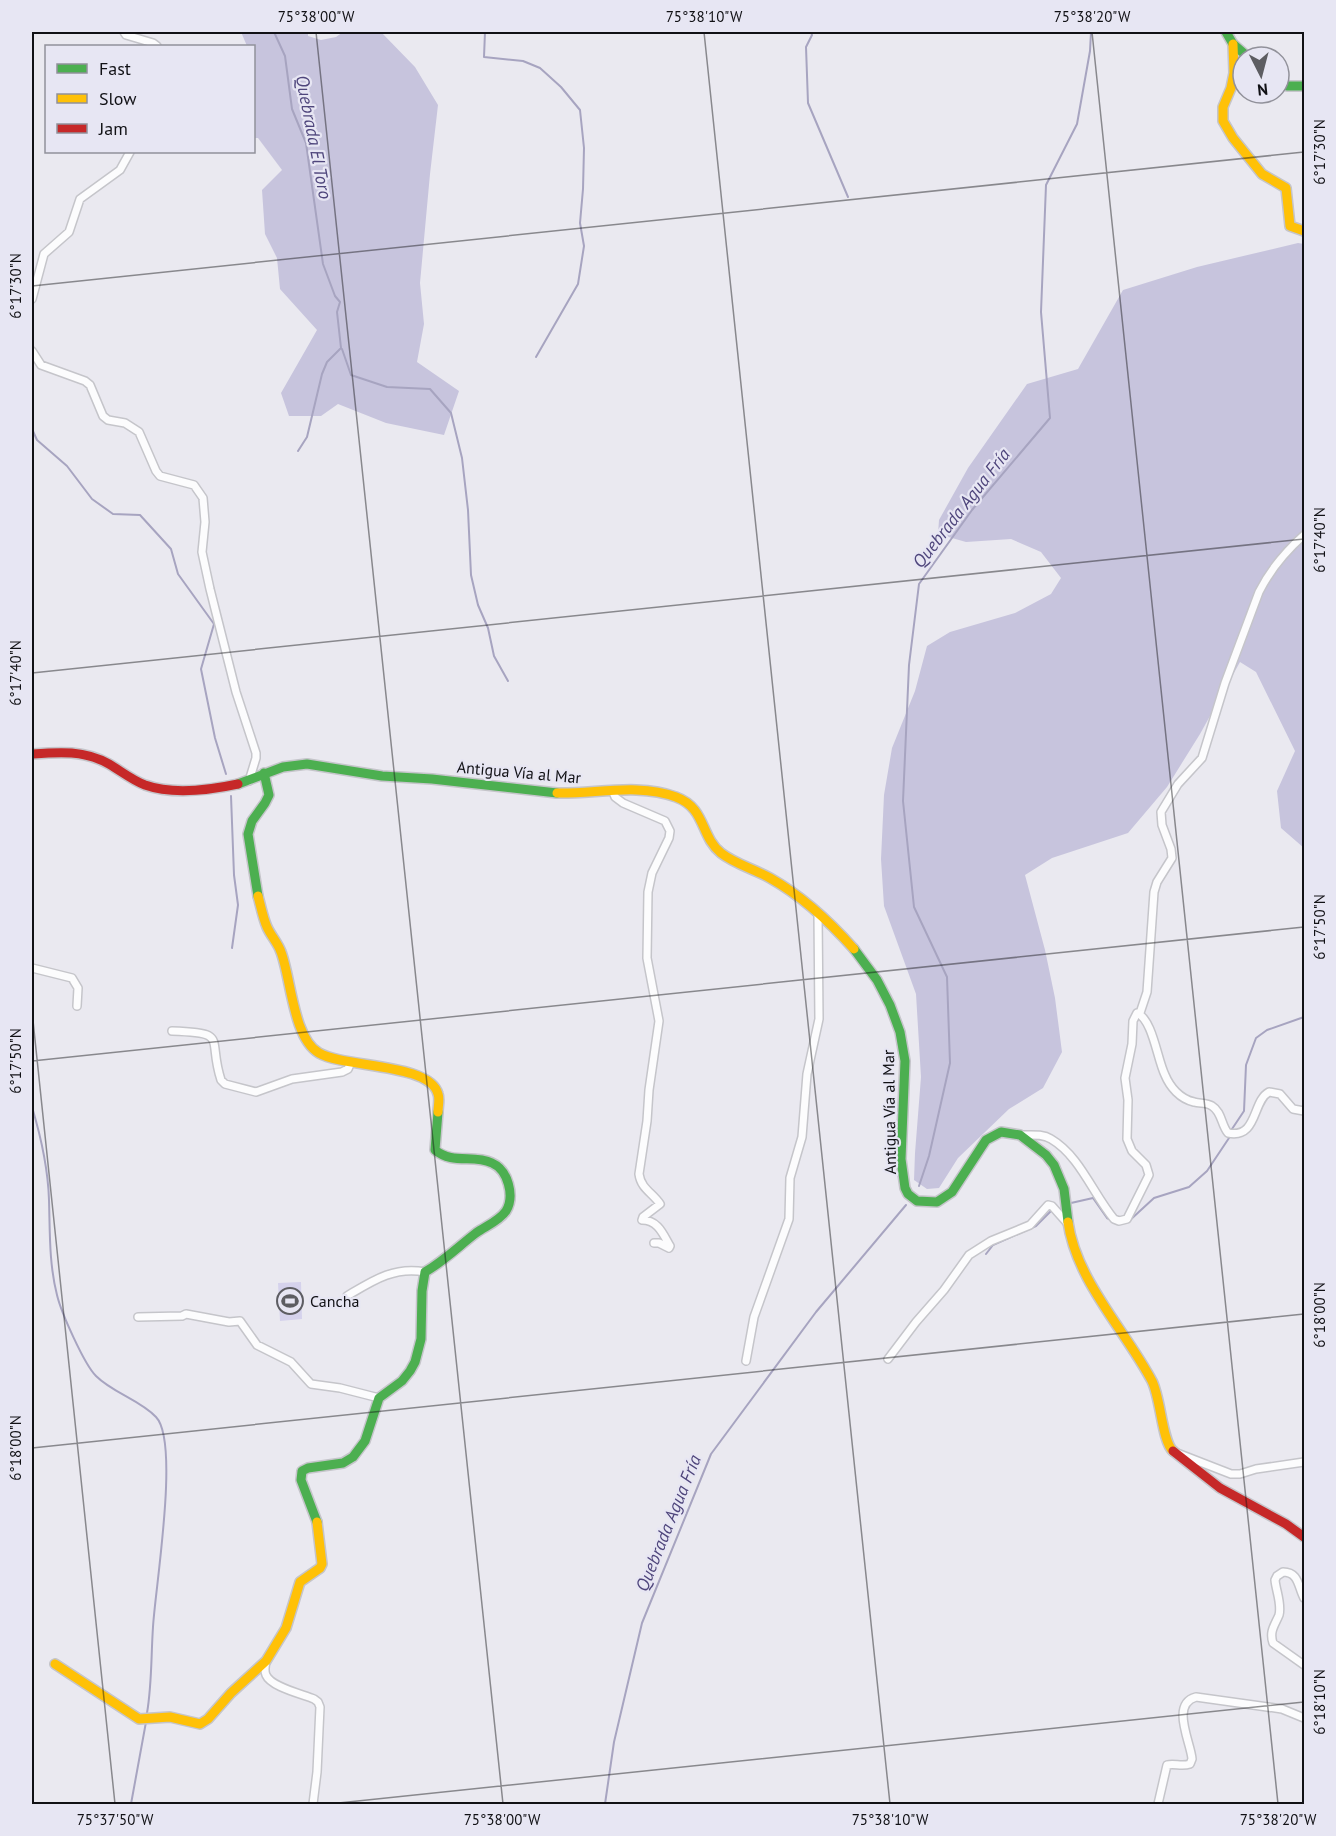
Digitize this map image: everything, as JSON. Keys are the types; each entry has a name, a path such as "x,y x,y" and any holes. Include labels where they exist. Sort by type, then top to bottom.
{"main road":[{"path":"1226,32 1233,44 1234,73 1223,107 1223,122 1262,174 1286,188 1290,226 1305,231"},
{"name":"Antigua Vía al Mar","path":"32,754 74,751 98,758 146,786 167,789 229,785 249,781 276,768 306,763 380,776 431,779 531,791 565,793 626,790 675,797 688,802 697,811 713,845 720,852 771,879 798,897 859,952 883,990 900,1026 906,1061 903,1165 906,1190 910,1198 931,1203 942,1201 949,1197 959,1185 986,1140 1003,1132 1023,1135"},
{"path":"55,1664 139,1719 147,1717 181,1718 200,1724 208,1719 231,1693 266,1661 286,1628 300,1582 322,1564 316,1516 301,1480 302,1472 309,1467 342,1464 356,1456 363,1448 379,1398 395,1388 408,1376 416,1364 422,1332 421,1287 425,1272 505,1213 510,1201 506,1178 499,1167 490,1162 444,1157 435,1150 439,1093 432,1082 415,1075 326,1056 311,1048 303,1030 279,945 266,926 248,848 248,833 252,817 269,797 264,773"},
{"path":"1023,1135 1049,1157 1058,1169 1063,1183 1068,1224 1075,1252 1097,1293 1152,1382 1161,1409 1166,1442 1172,1451 1216,1484 1305,1537"}],"street":[{"path":"124,32 126,35 156,45"},
{"path":"32,299 44,254 69,232 80,199 120,170 129,153"},
{"path":"32,351 41,365 85,381 90,385 103,416 108,420 125,423 139,432 160,476 194,485 203,498 205,522 202,552 208,582 236,692 256,753 249,781"},
{"path":"1140,1013 1147,992 1154,892 1157,882 1172,858 1162,825 1161,812 1178,784 1202,758 1225,683 1262,586 1291,546 1305,535"},
{"path":"613,792 615,797 623,803 665,821 670,831 669,838 652,873 648,892 646,958 659,1021 639,1174 641,1183 647,1192 660,1204 642,1220 653,1222 660,1228 670,1246 669,1248 654,1243"},
{"path":"746,1361 754,1317 789,1219 790,1178 802,1137 807,1074 819,1019 818,914"},
{"path":"32,968 72,978 78,988 77,1006"},
{"path":"1140,1013 1146,1021 1162,1068 1172,1087 1186,1100 1214,1107 1228,1133 1235,1134 1247,1128 1256,1115 1262,1096 1269,1092 1280,1094 1293,1109 1305,1111"},
{"path":"1023,1135 1036,1134 1050,1138 1060,1146 1077,1164 1114,1219 1119,1221 1127,1219 1149,1175 1146,1166 1132,1151 1127,1139 1128,1100 1125,1078 1132,1044 1133,1021 1135,1014 1140,1013"},
{"path":"172,1031 207,1033 215,1043 221,1080 225,1084 256,1092 292,1079 342,1072 348,1069 351,1062"},
{"path":"888,1359 969,1255 991,1241 1030,1225 1048,1205 1052,1206 1068,1224"},
{"path":"346,1296 382,1275 425,1272"},
{"path":"138,1317 186,1314 229,1322 240,1321 257,1345 291,1362 311,1383 379,1398"},
{"path":"1172,1451 1231,1474 1305,1462"},
{"path":"1305,1598 1296,1577 1283,1572 1277,1576 1275,1580 1280,1611 1271,1632 1271,1638 1273,1642 1305,1665"},
{"path":"266,1661 264,1672 274,1684 314,1699 320,1707 313,1804"},
{"path":"1158,1804 1167,1765 1181,1767 1190,1764 1183,1719 1186,1703 1192,1698 1282,1709 1305,1718"}],"shaded area":[{"path":"241,32 308,32 308,36 321,40 336,37 343,32 381,32 415,67 438,105 420,283 424,324 417,362 459,391 444,435 386,423 338,404 321,416 289,416 281,393 317,330 280,289 277,258 265,234 262,190 282,170 258,138 255,138 255,45 247,45"},
{"path":"1298,243 1304,244 1304,848 1281,828 1277,791 1295,751 1256,672 1240,662 1167,787 1128,833 1052,858 1025,875 1045,950 1055,998 1062,1052 1043,1088 1009,1109 958,1158 939,1188 927,1189 914,1180 921,1077 916,994 884,906 881,859 884,795 892,748 915,691 927,646 950,632 1015,613 1051,594 1061,578 1041,552 1011,539 966,542 938,534 939,520 968,468 1027,384 1078,369 1123,290 1197,267"},
{"name":"Cancha","path":"301,1282 302,1319 280,1321 278,1283"}],"waterway":[{"name":"Quebrada El Toro","path":"274,32 285,56 292,109 306,143 323,264 335,296 340,302 337,312 341,348 327,362 307,437 298,451"},
{"path":"485,32 484,57 523,61 540,68 561,87 580,110 584,148 580,223 584,246 578,284 536,357"},
{"path":"811,32 812,35 806,47 808,103 848,197"},
{"name":"Quebrada Agua Fría","path":"919,1186 929,1156 950,1063 947,977 914,907 903,801 909,665 919,584 972,510 1050,418 1041,312 1046,185 1077,124 1090,51 1091,32"},
{"path":"342,349 351,375 387,387 430,389 451,413 462,458 468,510 471,575 478,605 488,628 494,656 508,681"},
{"path":"32,429 37,440 67,466 92,499 113,514 140,515 171,549 178,574 214,624 201,669 215,738 226,774"},
{"path":"231,796 234,875 238,905 232,948"},
{"path":"1230,1132 1244,1111 1246,1065 1256,1038 1267,1030 1304,1017"},
{"path":"32,1107 46,1164 50,1248 57,1295 63,1313 79,1350 96,1376 150,1411 156,1417 163,1432 166,1484 147,1713"},
{"path":"1129,1221 1154,1198 1189,1187 1207,1171 1229,1138"},
{"path":"1071,1203 1093,1198 1107,1218 1119,1224"},
{"name":"Quebrada Agua Fría","path":"605,1804 614,1742 642,1623 711,1454 816,1312 906,1205"},
{"path":"986,1254 993,1245 1036,1226 1052,1210"},
{"path":"131,1804 146,1722"}],"traffic: fast":[{"path":"1226,32 1234,45"},
{"path":"1291,86 1304,86"},
{"path":"238,784 283,767 307,764 382,776 432,779 557,793"},
{"path":"258,896 248,834 252,821 269,795 264,773"},
{"path":"854,949 877,980 900,1032 905,1061 901,1159 908,1194 917,1201 937,1202 952,1192 986,1140 1001,1132 1020,1135 1046,1155 1054,1165 1064,1189 1068,1222"},
{"path":"317,1522 301,1480 302,1471 343,1463 353,1457 365,1441 379,1398 402,1381 415,1362 421,1339 422,1291 425,1272 476,1233 500,1218 509,1205 510,1191 506,1177 498,1166 485,1160 449,1157 435,1150 438,1112"}],"traffic: slow":[{"path":"1233,44 1234,73 1223,107 1223,121 1233,138 1262,174 1286,188 1290,226 1304,231"},
{"path":"557,793 647,791 662,793 686,802 698,815 709,839 721,853 770,878 793,893 825,919 854,949"},
{"path":"258,896 267,927 281,952 298,1021 310,1045 319,1053 331,1058 404,1071 420,1077 432,1084 438,1094 438,1112"},
{"path":"1068,1222 1073,1243 1091,1284 1152,1381 1166,1438 1173,1451"},
{"path":"55,1664 139,1719 170,1717 200,1724 208,1719 231,1693 266,1661 286,1628 300,1582 320,1568 322,1564 317,1522"}],"traffic: jam":[{"path":"32,754 62,753 90,756 100,759 140,783 167,790 204,790 238,784"},
{"path":"1173,1451 1220,1488 1286,1524 1304,1537"}],"place":[{"name":"Cancha","path":"290,1301"}]}
